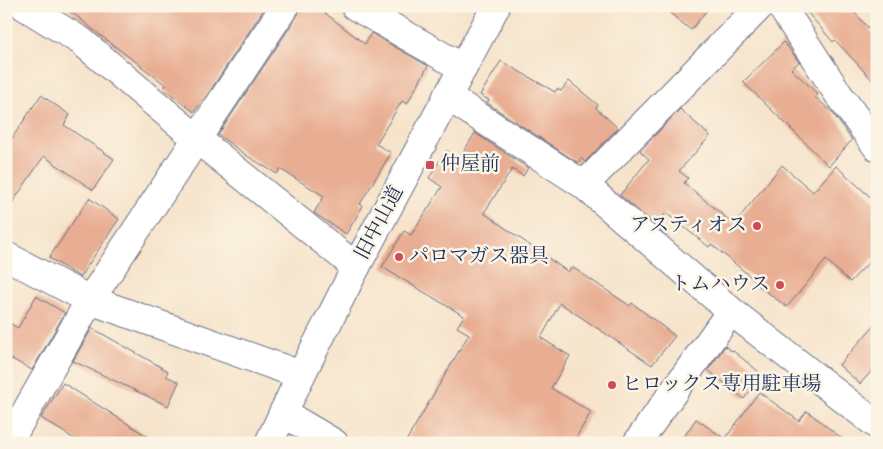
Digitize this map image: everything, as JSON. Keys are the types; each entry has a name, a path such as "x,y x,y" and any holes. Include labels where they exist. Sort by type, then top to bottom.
{"street":[{"path":"24,6 81,41 196,138 356,267"},
{"path":"8,443 90,300 285,6"},
{"path":"355,6 463,68"},
{"name":"旧中山道","path":"269,443 356,267 496,6"},
{"path":"584,185 760,6"},
{"path":"781,6 839,95 877,147"},
{"path":"447,96 584,185 731,311 877,425"},
{"path":"6,256 90,300 301,375"},
{"path":"637,443 731,311"},
{"path":"283,413 334,443"}],"building":[{"path":"64,6 266,6 194,112 164,89 166,85"},
{"path":"301,6 316,6 365,44 371,33 428,66 407,104 402,101 376,144 391,153 360,204 363,206 346,234 314,213 324,196 280,169 277,174 218,135 298,15"},
{"path":"661,6 710,6 691,30"},
{"path":"802,6 849,6 877,38 877,85 835,40 833,42"},
{"path":"784,42 799,62 791,69 818,94 815,97 832,112 852,140 829,166 743,82"},
{"path":"501,61 555,92 557,89 561,91 569,81 598,105 596,108 618,128 585,162 581,158 578,163 487,103 489,100 480,95"},
{"path":"41,95 70,115 64,125 114,159 93,190 44,156 6,212 6,147"},
{"path":"680,109 710,136 679,171 688,178 684,183 734,224 782,165 813,192 836,166 877,203 877,254 850,282 826,260 787,307 755,283 756,281 711,244 709,247 666,213 656,226 620,195 649,159 640,151"},
{"path":"475,133 528,168 523,176 512,169 484,213 568,272 572,267 630,306 632,303 675,336 652,365 560,303 541,338 570,356 551,388 591,412 573,443 405,443 469,334 457,327 464,316 382,267 404,231 411,235 442,187 429,178 446,151 459,159"},
{"path":"89,198 119,219 80,277 49,258"},
{"path":"36,296 65,313 32,370 6,356 6,321 18,328"},
{"path":"877,322 877,365 860,384 839,365"},
{"path":"92,328 168,371 166,376 179,382 168,406 73,361"},
{"path":"725,346 763,375 744,399 708,370"},
{"path":"63,383 158,443 81,443 41,418"},
{"path":"759,392 799,421 807,411 848,443 680,443 696,419 725,439"}],"place":[{"name":"仲屋前","path":"430,165"},
{"name":"アスティオス","path":"757,226"},
{"name":"パロマガス器具","path":"399,257"},
{"name":"トムハウス","path":"780,285"},
{"name":"ヒロックス専用駐車場","path":"612,385"}]}
